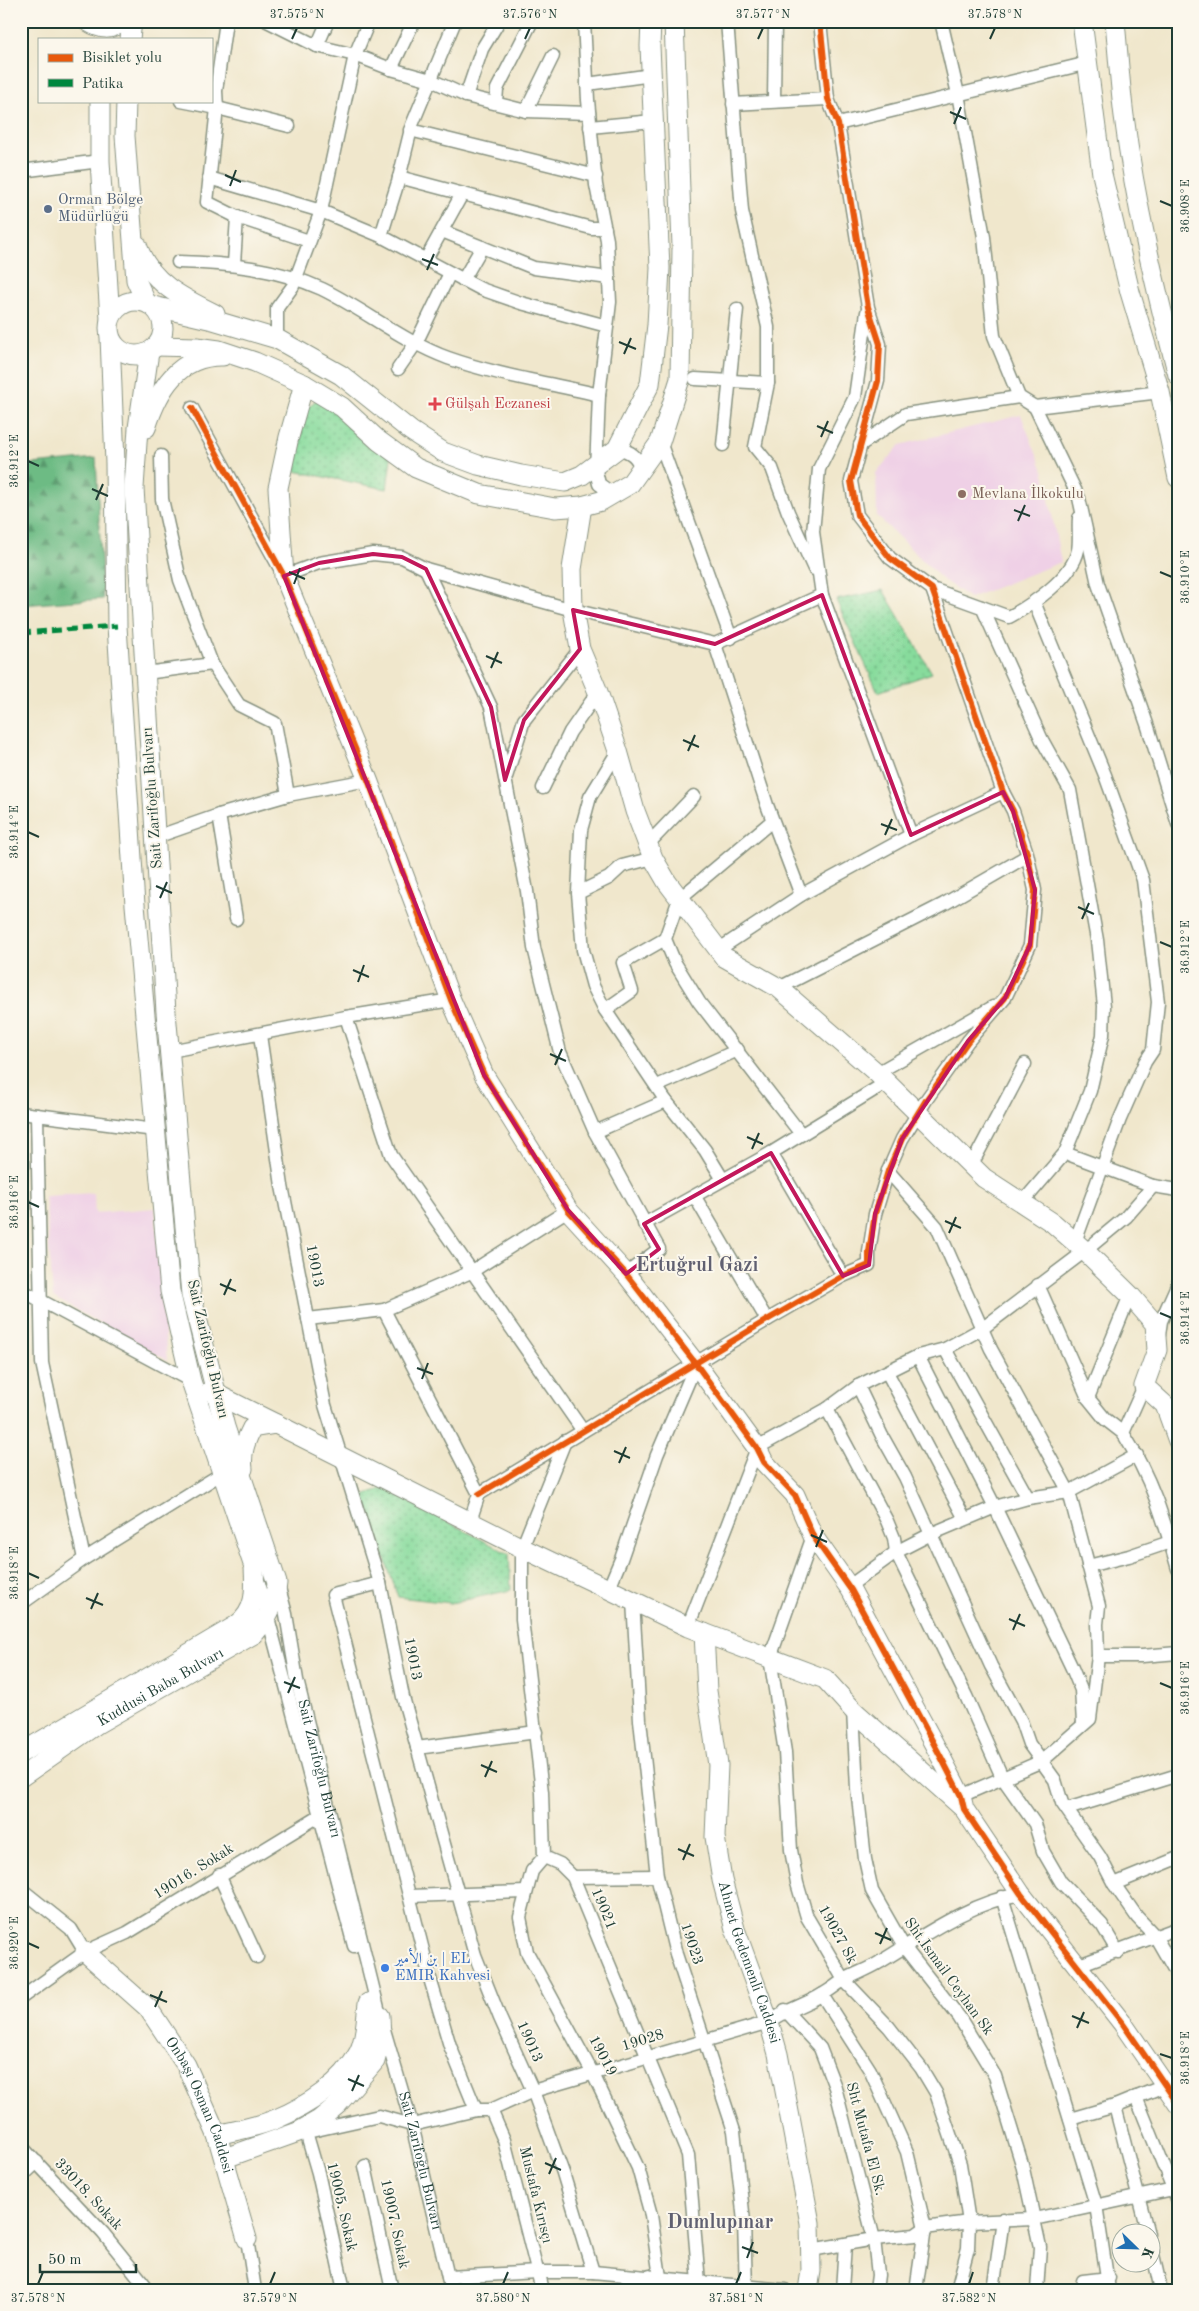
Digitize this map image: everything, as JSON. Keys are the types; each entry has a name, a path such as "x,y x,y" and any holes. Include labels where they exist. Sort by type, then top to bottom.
{"main road":[{"path":"96,28 116,27 124,21"},
{"path":"130,38 132,21"},
{"path":"110,318 121,305 129,301 149,304 277,339 341,375 410,431 443,452 506,471 565,482 582,475 618,449 650,384 658,325 660,248 651,21"},
{"path":"100,102 100,161 110,337 115,345 131,355 153,349 197,347 219,350 240,357 304,384 342,407 378,441 425,471 488,496 555,508 582,506 601,501 614,494 630,484 641,471 660,442 680,379 682,246 674,21"},
{"path":"1082,21 1102,174 1130,292 1160,392 1178,478"},
{"path":"1115,21 1124,118 1135,180 1162,312 1178,375"},
{"path":"126,102 125,136 136,280 149,304 159,312 163,328 153,349"},
{"path":"132,230 151,274 170,289 245,329"},
{"name":"Sait Zarifoğlu Bulvarı","path":"110,337 115,463 117,626 135,905 170,1291 191,1381 254,1567"},
{"name":"Sait Zarifoğlu Bulvarı","path":"153,349 138,428 134,488 170,1051 191,1295 217,1394 247,1496 277,1583"},
{"path":"136,465 152,408 168,380 188,364 211,356 240,357"},
{"path":"304,384 288,437 278,488 284,576 368,780 452,1000 484,1074 568,1210 626,1274 696,1364 757,1448 764,1462 795,1495 813,1536 848,1586 962,1802 1021,1894 1079,1965 1123,2024 1178,2104"},
{"path":"582,506 572,569 573,610 580,650 598,692 650,851 679,899 724,957 779,988 882,1078 984,1178 1023,1202 1080,1246 1130,1295 1155,1324 1158,1350 1144,1386 1165,1405 1178,1440"},
{"path":"191,1381 608,1590 696,1630 826,1679 852,1710 962,1802"},
{"path":"247,1496 242,1458 245,1442 252,1428 276,1424"},
{"name":"Kuddusi Baba Bulvarı","path":"21,1753 246,1618 254,1603 254,1567"},
{"name":"Kuddusi Baba Bulvarı","path":"21,1777 97,1724 254,1634 267,1620 276,1599 277,1583"},
{"name":"Ahmet Gedemenli Caddesi","path":"696,1630 718,1765 715,1837 722,1880 736,1929 769,2022 803,2180 810,2223 811,2250 808,2290"},
{"name":"Onbaşı Osman Caddesi","path":"85,1952 148,2008 186,2065 217,2135 247,2239"},
{"path":"225,2158 302,2132 337,2105 375,2061 381,2039 374,2010"},
{"path":"217,2135 276,2119 314,2099 342,2075 359,2052 374,2010"}],"street":[{"path":"226,21 216,91 217,108 208,202 237,216 309,242"},
{"path":"317,46 328,21"},
{"path":"277,339 277,308 295,279 321,211 355,55 369,21"},
{"path":"391,70 414,21"},
{"path":"381,236 399,178 410,130 455,21"},
{"path":"466,96 482,49 499,21"},
{"path":"496,102 498,89 532,21"},
{"path":"584,21 590,127 605,228 610,302 599,395 596,478 599,484 614,494"},
{"path":"727,21 742,211 768,328 768,383 755,447 772,468 788,512 820,581"},
{"path":"774,102 775,21"},
{"path":"820,21 828,99 838,124 868,307 880,344 878,380 851,480 857,515 890,558 932,589 1009,617 1034,602 1067,573 1078,551 1079,498"},
{"path":"941,21 958,94 984,237 994,336 1018,397 1035,407 1079,498 1098,584 1148,727 1178,824"},
{"path":"274,23 317,46 355,55 391,70 431,80 466,96 526,111 589,113"},
{"path":"526,111 553,56"},
{"path":"838,124 1088,62"},
{"path":"587,84 652,75"},
{"path":"733,104 828,99"},
{"path":"185,102 289,126"},
{"path":"590,127 654,121"},
{"path":"410,130 596,176"},
{"path":"21,171 100,161"},
{"path":"209,178 321,211 381,236 450,274 521,304 607,326"},
{"path":"399,178 591,228 605,228"},
{"path":"426,261 462,194"},
{"path":"234,264 237,216"},
{"path":"442,231 534,268 609,278"},
{"path":"463,280 482,246"},
{"path":"178,262 234,264 283,274 322,290 416,343 449,358 599,395"},
{"path":"398,369 416,343 450,274"},
{"path":"868,307 855,397 819,469 813,532 822,595 911,834"},
{"path":"723,445 737,309"},
{"path":"695,379 768,383"},
{"path":"1035,407 1160,392"},
{"path":"860,444 906,414 1018,397"},
{"path":"192,408 284,576 319,563 373,554 402,557 426,569 573,610 715,644 822,595"},
{"path":"660,442 731,638"},
{"path":"618,449 628,451 634,455 641,471"},
{"path":"161,456 162,499 180,580 212,664 239,705 275,723 288,795"},
{"path":"426,569 491,707 527,890 534,948 560,1052 595,1132 659,1249 626,1274"},
{"path":"470,1521 479,1494 767,1320 843,1276 870,1265 869,1252 875,1214 888,1172 902,1139 968,1041 1005,998 1030,945 1035,890 1014,811 1003,792 932,589"},
{"path":"1034,602 1105,775 1142,880 1158,1002 1153,1050 1145,1062 1101,1168 1080,1246"},
{"path":"982,607 1042,740 1070,790 1097,940 1104,1006 1103,1035 1090,1091 1065,1153 1023,1202"},
{"path":"715,644 772,821 801,895"},
{"path":"505,780 524,720 580,650"},
{"path":"146,673 212,664"},
{"path":"544,788 570,732 598,692"},
{"path":"618,751 590,797 582,830 578,893 583,950 593,986 605,1010 666,1102 705,1150 722,1178"},
{"path":"156,837 219,815 288,795 368,780"},
{"path":"718,950 801,895 911,834 1003,792"},
{"path":"578,893 609,878 622,866 650,851 694,796"},
{"path":"219,815 236,919"},
{"path":"605,1010 632,991 623,963 665,939 679,899 772,821"},
{"path":"779,988 944,904 1027,856"},
{"path":"665,939 675,962 699,1002 738,1050 801,1134"},
{"path":"170,1051 346,1017 452,1000"},
{"path":"644,1224 695,1197 722,1178 771,1153 882,1078 1000,1004"},
{"path":"346,1017 391,1155 470,1272 583,1431"},
{"name":"19013","path":"260,1035 282,1186 325,1405 380,1583 403,1697 475,1955 533,2091 563,2172 593,2272"},
{"path":"657,1086 738,1050"},
{"path":"971,1166 1024,1064"},
{"path":"595,1132 666,1102"},
{"path":"21,1113 155,1130"},
{"path":"37,1115 42,1364 84,1559"},
{"path":"771,1153 843,1276"},
{"path":"1065,1153 1153,1186 1178,1190"},
{"path":"888,1172 937,1227 991,1349 1069,1492 1099,1606 1097,1624 1098,1656 1090,1719 1042,1762 1002,1778 962,1802"},
{"path":"696,1630 757,1448 827,1409 858,1386 918,1356 946,1349 983,1328 1038,1285 1080,1246 1126,1216 1153,1186"},
{"path":"695,1197 767,1320"},
{"path":"308,1319 384,1310 470,1272 568,1210"},
{"path":"1158,1350 1161,1321 1178,1284"},
{"path":"1038,1285 1088,1398 1106,1419 1123,1433 1138,1455 1158,1499 1178,1569"},
{"path":"21,1290 191,1381"},
{"path":"1088,1398 1130,1295"},
{"path":"384,1310 479,1494"},
{"path":"946,1349 1028,1498"},
{"path":"918,1356 995,1507 1072,1668 1080,1690 1083,1726"},
{"path":"608,1590 621,1559 657,1455 696,1364"},
{"path":"887,1372 965,1520"},
{"path":"858,1386 882,1436 905,1477 991,1666 1021,1721 1029,1744 1055,1780 1062,1802 1100,1857 1114,1884 1137,1917 1155,1936 1178,1976"},
{"path":"1123,1433 1144,1386"},
{"path":"827,1409 887,1521 894,1538 896,1552 966,1696 1002,1778 1035,1824 1043,1851 1061,1882 1102,1926 1118,1952"},
{"path":"544,1857 542,1792 522,1619 522,1548 565,1441"},
{"path":"848,1586 896,1552 931,1534 995,1507 1028,1498 1069,1492 1138,1455"},
{"path":"21,1604 84,1559 221,1474"},
{"name":"19027 Sk","path":"813,1536 770,1658 785,1752 791,1850 796,1883 807,1917 844,1980 889,2027 921,2068 936,2092 960,2164 969,2222 968,2248 957,2290"},
{"path":"1088,1566 1129,1556 1170,1542"},
{"name":"Sait Zarifoğlu Bulvarı","path":"254,1567 358,1960 412,2125 448,2286"},
{"name":"Sait Zarifoğlu Bulvarı","path":"277,1583 286,1614 297,1680 374,2010"},
{"path":"380,1583 333,1595 431,1982 450,2046 476,2110"},
{"name":"19023","path":"633,1601 640,1720 657,1876 676,1954 706,2040 734,2131 744,2221 747,2288"},
{"path":"1098,1656 1142,1656 1178,1653"},
{"name":"Sht.Ismail Ceyhan Sk","path":"852,1710 857,1788 865,1859 872,1891 904,1947 959,2017 995,2076 1022,2164 1040,2247 1037,2290"},
{"path":"417,1748 536,1732"},
{"path":"1067,1808 1178,1775"},
{"name":"19016. Sokak","path":"21,1998 85,1952 127,1933 219,1875 319,1816"},
{"name":"19021","path":"544,1857 560,1864 573,1877 688,2155 694,2284"},
{"name":"19019","path":"544,1857 532,1871 520,1917 527,1952 593,2074 638,2168 651,2215 655,2277 650,2290"},
{"path":"1114,1884 1178,1858"},
{"path":"219,1875 257,1957"},
{"path":"573,1877 657,1876"},
{"path":"21,1889 71,1929 85,1952"},
{"path":"410,1896 526,1892"},
{"path":"769,2022 785,2010 822,1995 844,1980 878,1964 904,1947 974,1909 1002,1897 1021,1894"},
{"path":"1002,1897 1096,2205 1109,2284 1083,2281 1081,2290"},
{"path":"1079,1965 1178,1928"},
{"path":"822,1995 863,2058 895,2122 907,2152 925,2228 916,2290"},
{"name":"Sht Mutafa El Sk.","path":"785,2010 820,2048 832,2079 874,2239 878,2276 876,2290"},
{"name":"19028","path":"412,2125 476,2110 491,2110 533,2091 769,2022"},
{"path":"1070,2119 1115,2106 1164,2086"},
{"path":"1136,2097 1175,2188 1178,2202"},
{"path":"1115,2106 1145,2224"},
{"name":"Mustafa Kırısçı","path":"491,2110 504,2140 542,2290"},
{"path":"302,2132 379,2116 412,2125"},
{"name":"19005. Sokak","path":"302,2132 318,2173 344,2290"},
{"name":"33018. Sokak","path":"21,2146 103,2233 149,2290"},
{"path":"21,2177 36,2162"},
{"name":"19007. Sokak","path":"365,2166 392,2290"},
{"path":"811,2250 874,2239 915,2235 925,2228 969,2222 1034,2219 1175,2188"},
{"path":"993,2290 1003,2220"},
{"name":"Onbaşı Osman Caddesi","path":"247,2239 255,2290"},
{"path":"842,2290 844,2244"},
{"path":"448,2286 537,2272 593,2272 655,2277 694,2284 785,2290"},
{"path":"1157,2274 1161,2290"}],"highlighted area":[{"path":"373,554 402,557 426,569 491,707 505,780 524,720 580,649 573,610 715,644 822,595 911,835 1003,792 1013,811 1035,890 1030,945 1005,998 968,1041 902,1139 875,1214 869,1265 843,1276 771,1153 644,1224 659,1249 626,1274 568,1210 484,1075 284,576 319,563"}],"shaded area":[{"name":"Mevlana İlkokulu","path":"1021,415 1044,473 1061,562 970,598 943,580 877,516 876,473 900,445"},
{"path":"94,1193 95,1213 155,1208 167,1360 53,1297 45,1196"}],"green space":[{"path":"316,400 335,410 391,458 387,489 294,471 306,409"},
{"path":"96,458 103,599 21,605 21,465"},
{"path":"883,590 932,673 878,692 836,600"},
{"path":"384,1488 509,1554 511,1590 451,1603 398,1597 363,1495"}],"marked path":[{"path":"21,633 117,626"}],"cycle path":[{"path":"479,1494 767,1320 843,1276 869,1265 869,1252 875,1214 888,1171 902,1139 926,1100 968,1041 1005,998 1030,945 1035,890 1027,853 1013,811 1003,792 932,589 890,558 857,515 851,481 878,381 880,344 868,307 838,124 828,99 820,21"},
{"path":"192,408 284,576 368,780 451,1000 484,1075 568,1210 626,1274 696,1364 757,1448 764,1462 795,1495 813,1536 851,1590 942,1759 961,1796 964,1809 1021,1894 1123,2024 1178,2104"}],"place":[{"name":"Orman Bölge Müdürlüğü","path":"48,209"},
{"name":"Gülşah Eczanesi","path":"435,404"},
{"name":"Mevlana İlkokulu","path":"962,494"},
{"name":"بن الأمير | EL EMIR Kahvesi","path":"385,1968"}],"district":[{"name":"Ertuğrul Gazi","path":"697,1266"},
{"name":"Dumlupınar","path":"720,2223"}]}
